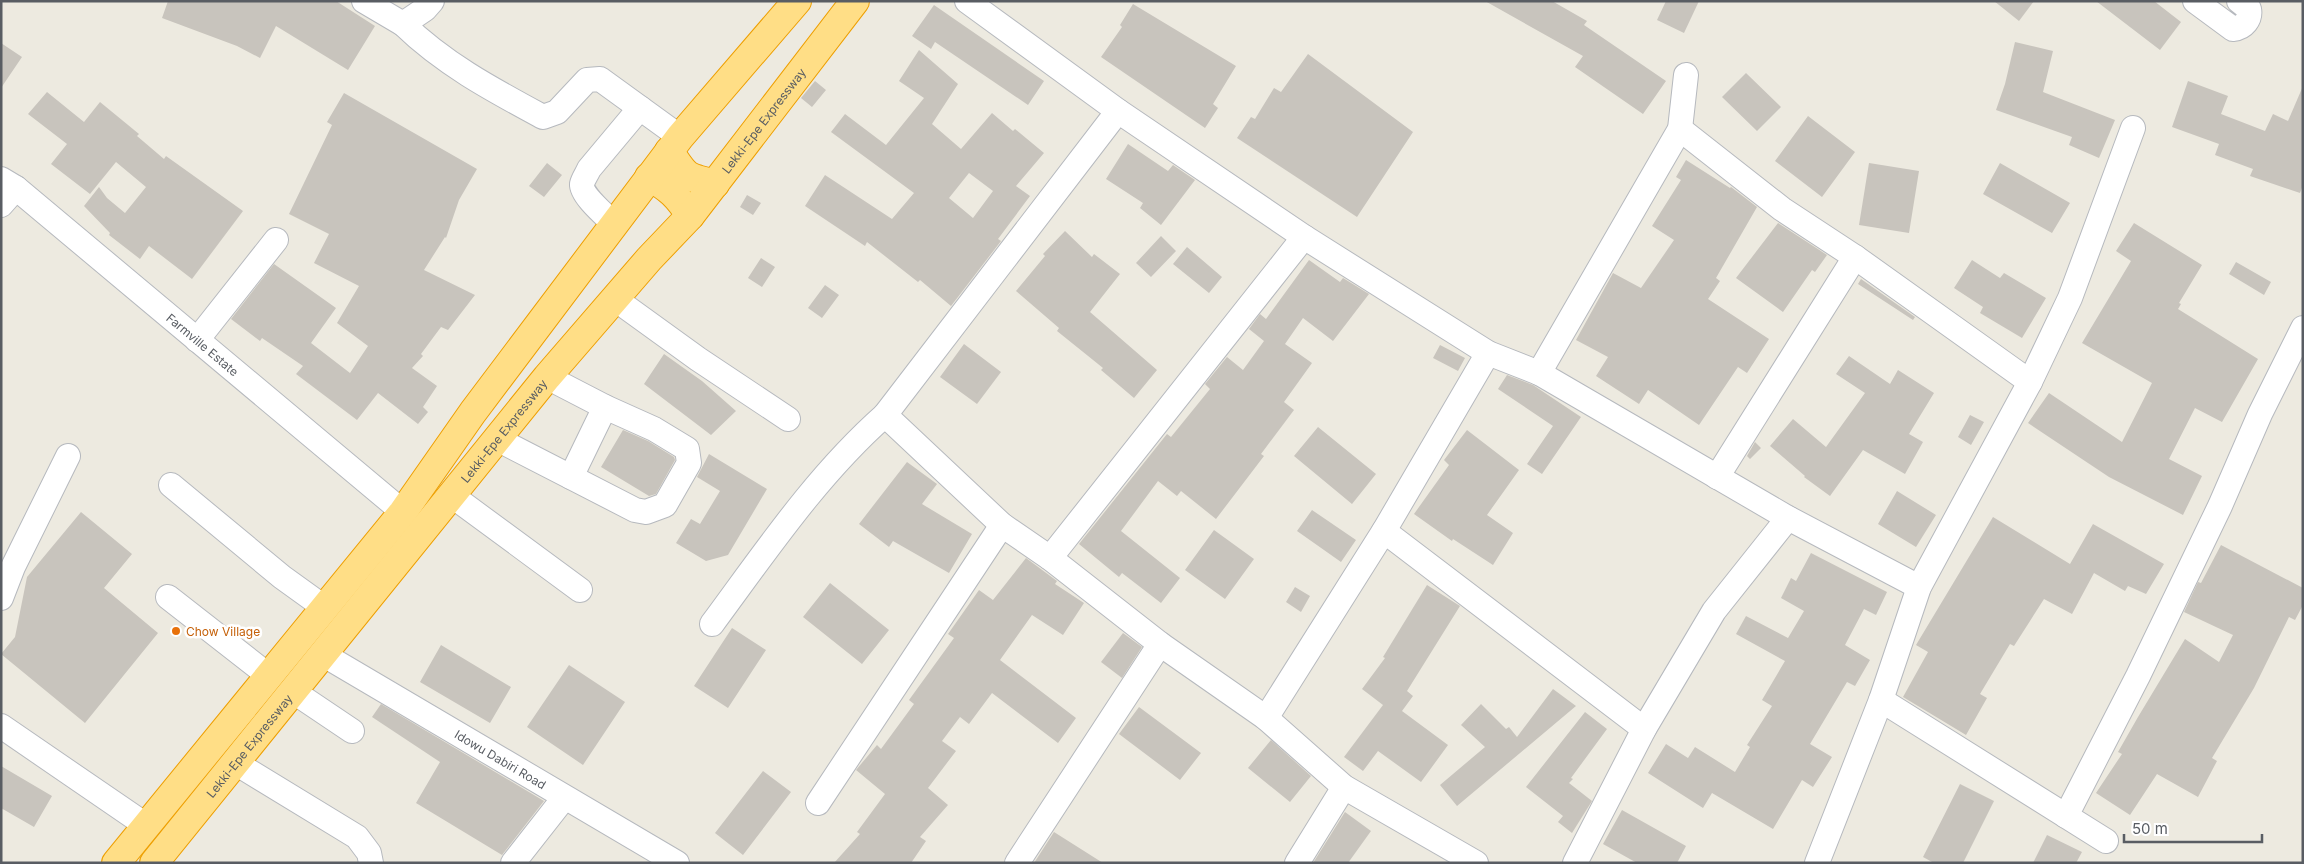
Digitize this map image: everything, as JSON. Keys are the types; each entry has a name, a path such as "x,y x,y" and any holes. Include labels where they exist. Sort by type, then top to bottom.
{"highway":[{"path":"116,863 403,512 473,412 674,144 797,1"},
{"name":"Lekki-Epe Expressway","path":"154,863 234,762 324,655 546,377 690,216 855,1"},
{"path":"674,144 684,173 691,178 715,184"},
{"path":"649,177 673,192 680,199 690,216"}],"street":[{"path":"364,1 403,24 426,47 474,79 543,117 558,112 587,80 600,79 640,108 674,144"},
{"path":"403,24 425,9 432,1"},
{"path":"967,1 1118,111 1304,238 1488,353 1539,373 1788,518 1919,587"},
{"path":"2195,1 2233,29 2239,28 2250,15 2249,8 2239,1"},
{"path":"1539,373 1680,129 1686,75"},
{"path":"614,224 585,194 582,186 583,180 589,169 640,108"},
{"path":"712,624 814,486 857,440 885,415 1118,111"},
{"path":"1817,863 1881,700 1919,587 2030,382 2070,298 2133,128"},
{"path":"1680,129 1782,209 1855,257 2030,382"},
{"name":"Farmville Estate","path":"6,191 197,340 403,512"},
{"path":"1050,558 1304,238"},
{"path":"197,340 276,240"},
{"path":"1717,477 1855,257"},
{"path":"615,299 698,359 788,419"},
{"path":"2066,816 2138,676 2220,506 2260,414 2303,328"},
{"path":"1266,718 1384,531 1488,353"},
{"path":"497,439 635,510 646,512 665,506 689,463 689,455 683,446 654,429 605,408 546,377"},
{"path":"570,477 605,408"},
{"path":"885,415 1002,525 1050,558 1160,644 1266,718 1344,787 1476,863"},
{"path":"1,598 13,567 68,456"},
{"path":"171,485 282,577 325,608"},
{"path":"451,495 580,590"},
{"path":"1575,863 1644,729 1714,611 1788,518"},
{"path":"818,803 1002,525"},
{"path":"1384,531 1644,729"},
{"path":"168,598 269,676"},
{"path":"1017,863 1160,644"},
{"name":"Idowu Dabiri Road","path":"324,655 676,863"},
{"path":"294,692 352,731"},
{"path":"1881,700 2106,841"},
{"path":"1,726 147,826"},
{"path":"234,762 357,837 369,853 371,863"},
{"path":"1297,863 1344,787"},
{"path":"513,863 564,798"}],"building":[{"path":"168,1 336,1 375,26 348,70 276,26 260,58 237,46 162,18"},
{"path":"1485,1 1552,1 1587,21 1584,25 1666,81 1643,114 1575,67 1583,56"},
{"path":"1666,1 1699,1 1684,33 1657,20"},
{"path":"1994,1 2034,1 2019,21"},
{"path":"2096,1 2154,1 2181,22 2160,50"},
{"path":"1133,4 1236,66 1213,104 1218,108 1205,128 1101,57 1122,27 1120,25"},
{"path":"934,5 1044,81 1028,105 935,42 931,49 912,36"},
{"path":"2015,42 2053,51 2043,92 2115,120 2099,158 2069,145 2072,137 1996,110 2005,84"},
{"path":"1,43 22,57 1,88"},
{"path":"919,50 958,84 932,124 961,149 992,113 1044,153 1016,186 1030,196 998,239 1001,241 951,306 920,280 918,282 867,242 865,246 805,206 825,175 892,219 914,193 831,132 845,114 886,145 924,98 899,81","holes":["969,173 993,191 973,218 949,198"]},
{"path":"1308,54 1413,132 1357,217 1237,138 1251,117 1255,119 1274,88 1281,92"},
{"path":"1746,73 1781,107 1757,131 1722,97"},
{"path":"815,81 826,90 812,107 801,98"},
{"path":"2188,81 2228,96 2221,114 2265,131 2273,114 2288,121 2303,86 2303,185 2300,193 2250,176 2253,169 2215,155 2219,144 2172,127"},
{"path":"47,92 84,122 100,102 139,134 137,136 164,159 166,156 243,211 192,279 149,246 140,259 109,235 110,233 84,206 99,187 107,198 125,213 146,187 116,162 90,194 51,164 67,144 28,114"},
{"path":"344,93 477,169 459,200 446,238 424,270 475,295 448,330 441,327 421,354 423,356 412,368 437,386 423,407 428,412 418,424 378,393 357,420 296,374 303,366 262,338 260,341 231,319 274,264 336,308 311,343 350,373 368,346 337,323 359,286 314,263 329,234 289,214 332,125 327,122"},
{"path":"1808,116 1855,152 1822,197 1775,161"},
{"path":"1128,144 1168,171 1173,165 1195,180 1161,225 1140,208 1143,203 1106,179"},
{"path":"1686,160 1731,187 1757,207 1716,278 1720,281 1708,299 1769,339 1747,373 1738,367 1699,425 1648,390 1639,404 1596,376 1608,357 1576,340 1613,273 1641,288 1674,240 1652,226 1681,180 1676,177"},
{"path":"547,163 562,175 544,197 529,186"},
{"path":"1869,163 1919,171 1909,233 1859,225"},
{"path":"2000,163 2070,203 2052,233 1983,194"},
{"path":"747,195 761,203 753,215 740,207"},
{"path":"1778,223 1827,255 1815,272 1812,270 1783,312 1736,278"},
{"path":"2134,223 2202,265 2179,303 2181,304 2178,309 2258,359 2222,422 2195,408 2169,459 2202,476 2183,515 2109,477 2028,423 2049,393 2122,442 2152,383 2082,343 2131,261 2116,251"},
{"path":"1065,231 1092,257 1094,254 1120,274 1090,312 1157,370 1134,398 1101,370 1103,368 1057,331 1059,328 1016,291 1045,256 1043,254"},
{"path":"1161,236 1176,251 1151,277 1136,263"},
{"path":"1187,247 1222,277 1209,293 1173,264"},
{"path":"761,258 775,267 762,287 748,278"},
{"path":"1309,260 1340,282 1343,278 1369,294 1333,341 1303,318 1285,344 1312,363 1284,402 1294,410 1261,454 1264,456 1216,519 1181,491 1177,496 1158,481 1121,531 1180,578 1161,603 1122,573 1119,577 1079,544 1167,434 1171,437 1210,389 1205,384 1227,357 1243,370 1264,341 1249,329 1260,314 1266,319"},
{"path":"1972,260 2000,278 2004,273 2046,298 2022,338 1980,313 1983,307 1954,288"},
{"path":"2236,262 2271,282 2264,295 2229,274"},
{"path":"1861,279 1915,317 1913,320 1858,284"},
{"path":"825,285 839,295 822,318 808,308"},
{"path":"964,344 1001,372 977,404 940,377"},
{"path":"1440,345 1465,358 1458,371 1433,358"},
{"path":"664,354 702,381 736,411 711,435 644,384"},
{"path":"1849,356 1890,384 1898,370 1934,393 1909,434 1923,442 1905,474 1863,450 1830,496 1804,477 1770,446 1793,419 1826,447 1865,393 1836,374"},
{"path":"1507,375 1533,385 1581,417 1542,474 1527,464 1553,426 1498,389"},
{"path":"1970,415 1984,422 1971,445 1958,437"},
{"path":"1318,427 1376,474 1352,504 1294,456"},
{"path":"623,430 648,441 674,457 675,460 656,494 649,496 601,467"},
{"path":"1467,430 1519,470 1487,515 1513,533 1493,565 1453,539 1452,541 1414,514 1449,465 1444,460"},
{"path":"1755,442 1761,448 1750,459 1747,456"},
{"path":"709,454 767,489 728,555 706,561 676,543 691,519 700,524 720,491 697,477"},
{"path":"907,462 937,484 922,504 972,534 949,573 893,541 889,547 859,524"},
{"path":"1897,491 1936,515 1916,547 1878,524"},
{"path":"1312,510 1356,540 1341,562 1297,531"},
{"path":"81,512 132,554 104,588 158,633 85,723 1,654 15,637 27,577"},
{"path":"1993,517 2070,564 2093,524 2164,564 2146,594 2128,586 2125,591 2094,573 2072,614 2044,599 2014,646 2010,644 1980,694 1987,698 1966,735 1903,697 1928,652 1916,645"},
{"path":"1214,530 1254,559 1225,599 1185,570"},
{"path":"2221,545 2303,588 2303,605 2295,620 2289,617 2254,688 2212,758 2217,761 2198,797 2157,774 2130,815 2096,793 2122,754 2118,752 2138,717 2185,639 2219,662 2233,635 2184,612 2198,582 2201,583"},
{"path":"1811,553 1887,592 1876,615 1864,609 1845,645 1870,660 1855,686 1847,682 1810,744 1832,757 1813,787 1802,780 1773,829 1712,793 1703,808 1648,773 1666,744 1688,758 1695,747 1735,772 1750,747 1747,745 1772,706 1762,700 1785,661 1736,634 1746,616 1788,638 1804,611 1781,598 1791,578 1796,581"},
{"path":"1026,558 1057,581 1055,584 1084,603 1063,635 1032,615 1000,660 1076,718 1058,743 992,693 969,724 960,717 942,741 956,751 928,788 948,805 920,837 926,841 911,863 834,863 860,834 857,832 885,794 856,770 877,745 881,749 914,704 909,700 954,638 948,634 979,590 993,600"},
{"path":"830,583 889,630 862,664 803,617"},
{"path":"1427,585 1460,606 1407,691 1413,696 1402,711 1448,745 1421,782 1378,751 1363,771 1344,757 1383,705 1362,689 1385,658 1383,657"},
{"path":"1295,587 1310,596 1301,612 1286,602"},
{"path":"732,628 766,650 728,708 694,686"},
{"path":"1123,633 1142,647 1122,678 1101,662"},
{"path":"441,645 511,687 490,723 420,682"},
{"path":"569,665 625,702 583,765 527,727"},
{"path":"1553,689 1576,706 1457,806 1440,785 1485,747 1461,725 1481,704 1506,729 1509,727 1517,737"},
{"path":"381,704 544,801 502,855 416,803 440,762 372,717"},
{"path":"1139,707 1201,753 1180,780 1119,734"},
{"path":"1585,712 1607,729 1569,783 1592,801 1572,833 1558,822 1563,816 1526,787"},
{"path":"1271,740 1311,776 1290,802 1248,768"},
{"path":"1,766 52,796 34,827 1,808"},
{"path":"763,771 791,792 743,855 715,833"},
{"path":"1960,784 1994,801 1963,863 1934,863 1923,857"},
{"path":"1622,810 1686,846 1677,863 1637,863 1603,844"},
{"path":"1345,812 1371,831 1348,863 1313,863"},
{"path":"1054,832 1103,863 1034,863"},
{"path":"2047,835 2082,852 2076,863 2033,863"}],"place":[{"name":"Chow Village","path":"176,631"}]}
